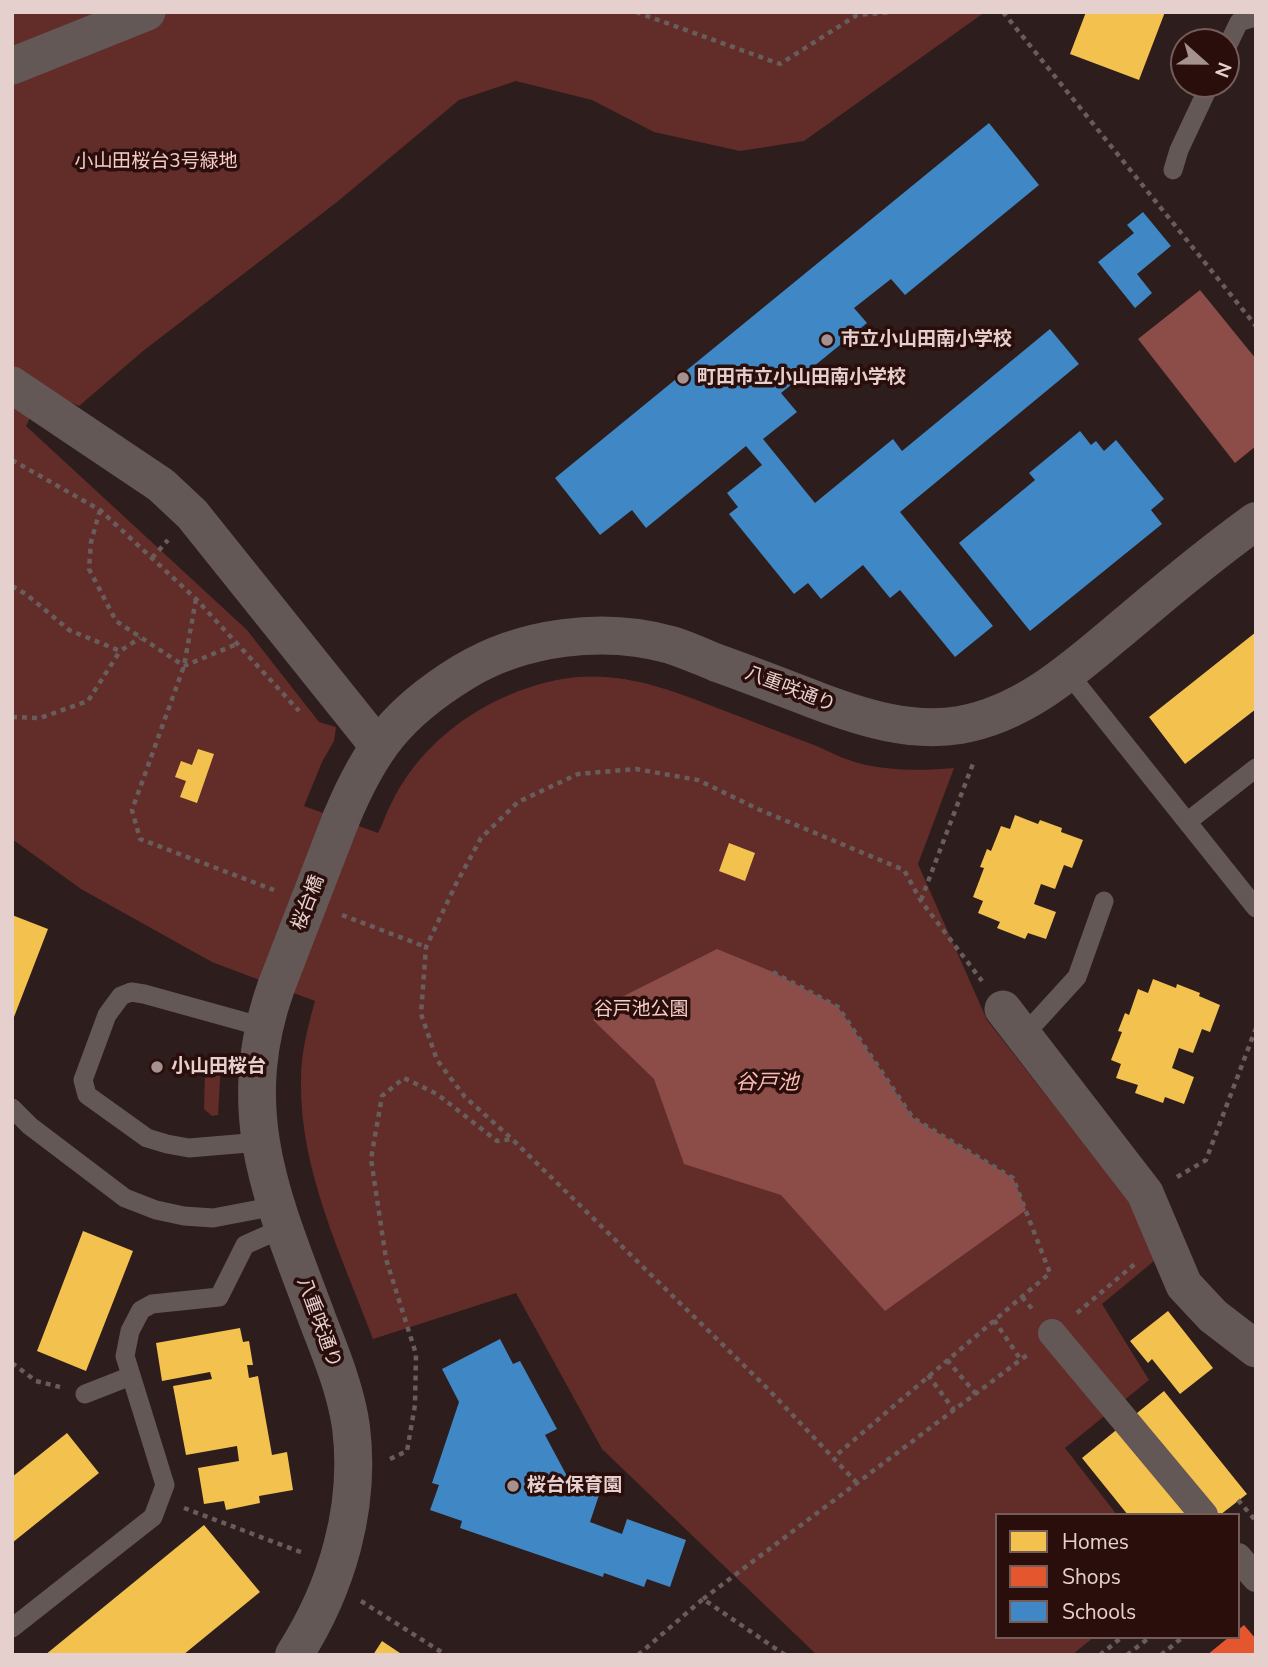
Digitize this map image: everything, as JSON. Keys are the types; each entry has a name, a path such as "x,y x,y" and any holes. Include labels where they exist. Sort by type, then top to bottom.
{"street":[{"path":"12,66 147,12"},
{"path":"12,385 160,485 192,514 378,746"},
{"name":"八重咲通り","path":"341,819 356,783 378,746 409,712 441,686 482,661 528,645 577,637 626,637 671,645 861,717 921,727 960,725 990,717 1031,699 1068,673 1213,552 1256,521"},
{"name":"桜台橋","path":"276,987 341,819"},
{"name":"八重咲通り","path":"276,987 263,1027 257,1077 260,1142 280,1217 333,1361 350,1426 353,1463 347,1528 337,1566 313,1626 294,1655"},
{"path":"1014,1022 1145,1193 1184,1284 1213,1316 1256,1349"},
{"path":"1052,1333 1201,1513"},
{"path":"1240,1559 1256,1578"}],"lane":[{"path":"1236,28 1239,22 1256,17"},
{"path":"1173,170 1179,150 1203,98"},
{"path":"1068,673 1256,908"},
{"path":"1187,822 1256,768"},
{"path":"1014,1022 1077,977 1104,901"},
{"path":"260,1142 189,1148 147,1138 87,1096 83,1080 107,1015 121,996 131,992 183,1003 263,1027"},
{"path":"12,1108 30,1126 125,1198 156,1210 184,1216 280,1217"},
{"path":"12,1628 153,1517 161,1499 165,1485 125,1356 130,1331 141,1310 152,1304 219,1297 245,1245 280,1217"},
{"path":"85,1394 131,1376"}],"path":[{"path":"636,12 780,64 857,15 893,12"},
{"path":"1003,12 1256,326"},
{"path":"1161,210 1163,201"},
{"path":"12,460 100,510 196,599 307,720"},
{"path":"100,510 91,542 89,569 116,621 184,666"},
{"path":"12,586 26,594 69,630 120,651"},
{"path":"196,599 184,666 132,810 140,839 283,893"},
{"path":"12,718 40,718 88,701 120,651 139,638"},
{"path":"184,666 237,643"},
{"path":"920,901 975,757"},
{"path":"857,1483 768,1389 512,1139 465,1097 437,1060 421,1014 426,947 481,838 518,802 578,774 636,769 698,780 760,810 904,870 920,901 1014,1022"},
{"path":"335,913 426,947"},
{"path":"774,972 838,1007 913,1118 1013,1178 1050,1273 834,1457"},
{"path":"1145,1193 1206,1160 1256,1028"},
{"path":"386,1460 395,1459 407,1451 415,1405 416,1353 386,1259 371,1158 382,1096 404,1078 437,1094 497,1140 512,1139"},
{"path":"638,1655 703,1599 1021,1360 1165,1240"},
{"path":"994,1320 1021,1360"},
{"path":"947,1359 976,1394"},
{"path":"12,1363 36,1381 85,1394"},
{"path":"929,1375 954,1410"},
{"path":"161,1499 307,1554"},
{"path":"1238,1500 1256,1521"},
{"path":"703,1599 785,1655"},
{"path":"359,1601 446,1655"},
{"path":"1100,1655 1120,1639"},
{"path":"1128,1655 1148,1639"},
{"path":"1161,1655 1181,1639"}],"green space":[{"name":"谷戸池公園","path":"12,12 985,12 804,141 740,151 654,132 592,100 516,81 459,100 337,202 143,351 79,406 44,391 26,426 247,630 319,722 336,727 334,741 304,806 378,833 401,785 428,750 444,735 499,699 546,682 572,678 621,679 669,690 858,763 906,770 954,768 918,864 987,1020 1135,1209 1154,1261 1102,1304 1149,1380 1065,1448 1115,1513 995,1513 995,1639 1092,1639 1072,1655 817,1655 602,1449 516,1293 373,1339 325,1212 307,1146 302,1113 301,1069 315,1001 212,962 81,889 12,839"},
{"path":"221,1062 218,1115 212,1116 204,1109 205,1071 211,1064"}],"water":[{"path":"1200,290 1256,359 1256,446 1235,463 1138,339"},
{"name":"谷戸池","path":"717,949 773,972 838,1007 913,1118 1013,1178 1026,1210 885,1311 781,1195 684,1164 654,1079 593,1020 610,1003"}],"building: Homes":[{"path":"1086,12 1165,12 1139,80 1070,54"},
{"path":"1256,632 1256,709 1185,764 1149,717"},
{"path":"198,749 214,754 197,803 180,797 186,781 175,777 181,761 192,765"},
{"path":"1015,815 1038,824 1040,820 1062,828 1061,832 1083,840 1072,868 1064,865 1055,889 1041,884 1034,904 1056,912 1046,939 1028,933 1025,939 997,928 1000,922 978,913 983,901 973,897 984,868 980,867 987,849 991,851 1001,826 1010,829"},
{"path":"729,843 755,853 745,881 719,871"},
{"path":"12,915 48,929 14,1017 12,1017"},
{"path":"1153,979 1176,988 1177,984 1220,1005 1210,1032 1202,1029 1193,1053 1179,1048 1172,1068 1194,1077 1184,1104 1165,1097 1163,1103 1135,1093 1138,1085 1116,1078 1121,1064 1111,1060 1122,1032 1118,1031 1125,1013 1129,1015 1138,989 1148,993"},
{"path":"83,1231 133,1251 86,1371 37,1351"},
{"path":"1168,1311 1213,1368 1180,1394 1152,1359 1148,1363 1130,1341"},
{"path":"240,1328 243,1342 249,1341 253,1365 247,1365 249,1378 258,1376 272,1455 287,1452 293,1490 259,1496 260,1503 226,1510 224,1501 204,1504 198,1468 239,1461 237,1446 186,1455 173,1386 212,1379 210,1372 162,1381 156,1343"},
{"path":"1164,1391 1247,1494 1223,1513 1126,1513 1082,1458"},
{"path":"67,1433 99,1473 12,1543 12,1477"},
{"path":"204,1525 260,1592 183,1655 45,1655"},
{"path":"382,1641 403,1655 373,1655"}],"building: Shops":[{"path":"1244,1625 1256,1639 1256,1655 1207,1655 1227,1639 1240,1639 1240,1628"}],"building: Schools":[{"path":"989,123 1039,185 905,295 891,279 854,308 867,323 781,393 797,412 763,439 815,503 893,439 902,451 1050,329 1079,364 900,512 993,626 955,657 900,590 890,598 863,565 821,599 808,583 794,594 729,514 738,507 727,493 762,465 746,446 646,528 632,510 600,535 555,478"},
{"path":"1143,212 1171,246 1137,274 1152,293 1135,308 1098,262 1134,233 1127,225"},
{"path":"1080,431 1091,445 1096,441 1104,451 1116,440 1164,499 1151,510 1162,524 1030,631 959,543 1035,480 1029,473"},
{"path":"500,1339 513,1364 520,1361 557,1429 545,1435 568,1478 601,1489 590,1522 622,1534 627,1519 686,1540 670,1587 647,1579 644,1587 604,1573 603,1577 460,1528 462,1521 430,1510 439,1485 432,1483 459,1402 442,1369"}],"place":[{"name":"市立小山田南小学校","path":"827,340"},
{"name":"町田市立小山田南小学校","path":"683,378"},
{"name":"小山田桜台","path":"157,1067"},
{"name":"桜台保育園","path":"513,1486"}],"park label":[{"name":"小山田桜台3号緑地","path":"156,162"}]}
